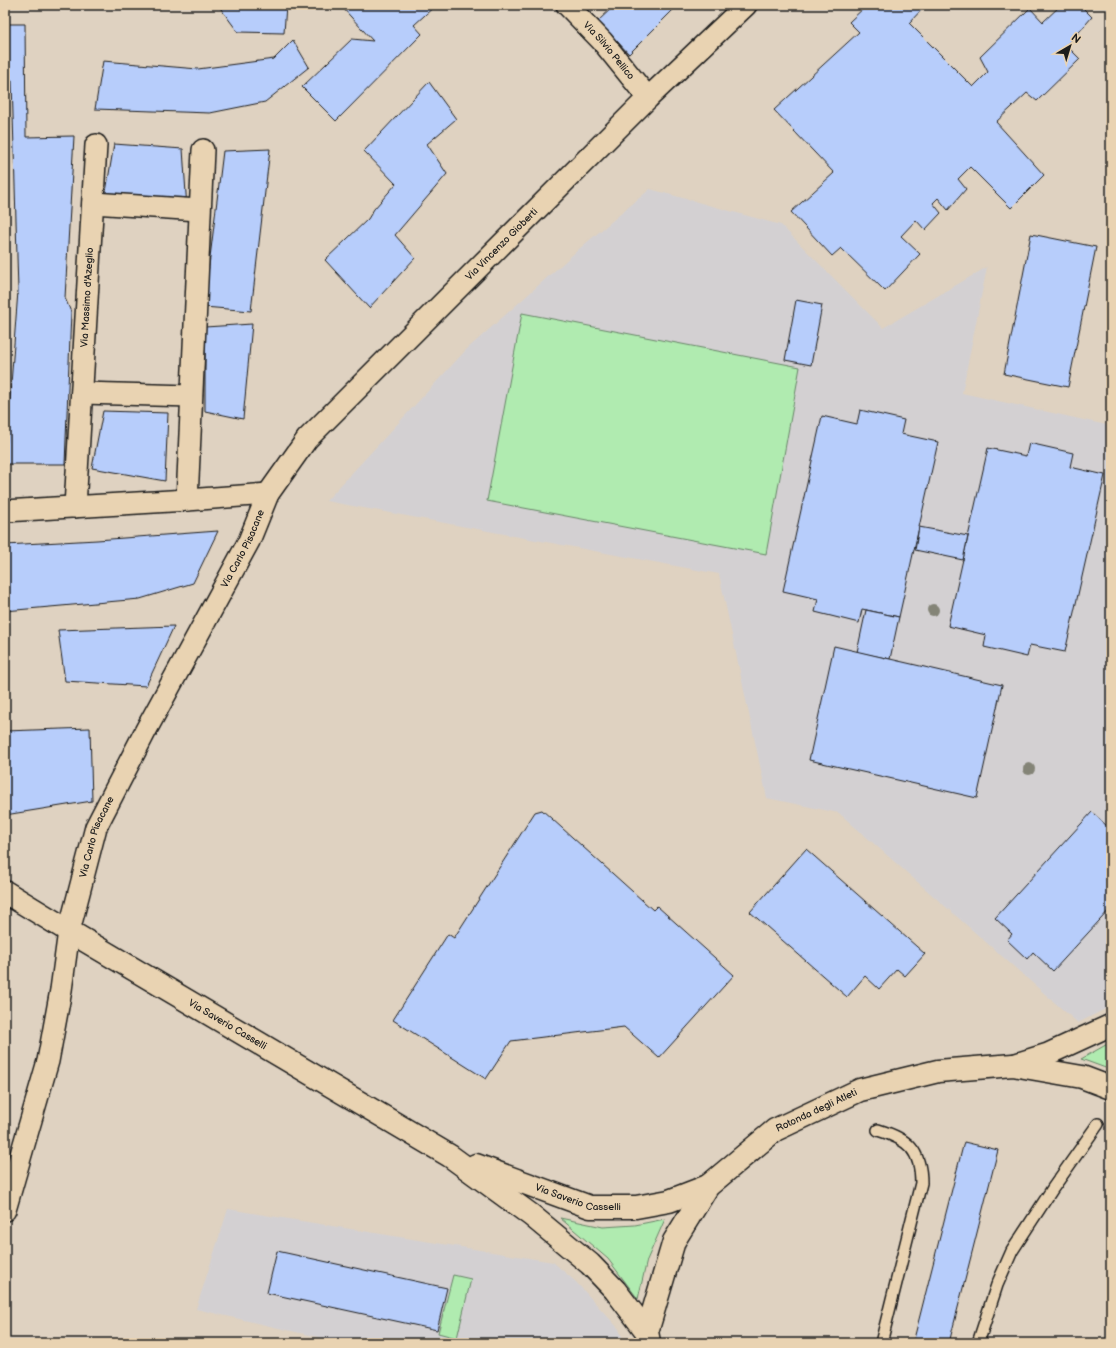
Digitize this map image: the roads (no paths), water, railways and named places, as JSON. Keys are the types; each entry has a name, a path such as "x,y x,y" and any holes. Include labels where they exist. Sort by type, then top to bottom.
{"main road":[{"name":"Via Saverio Casselli","path":"5,892 450,1156 531,1214 590,1264 615,1290 648,1338"},
{"name":"Rotonda degli Atleti","path":"648,1338 674,1241 708,1186 775,1130 860,1090 938,1071 1013,1065 1082,1076 1111,1088"},
{"name":"Via Saverio Casselli","path":"450,1156 590,1207 642,1206 669,1201 708,1186"}],"street":[{"name":"Via Silvio Pellico","path":"567,5 602,41 648,98"},
{"name":"Via Vincenzo Gioberti","path":"268,494 307,439 648,98 746,5"},
{"name":"Via Massimo d'Azeglio","path":"75,507 96,145"},
{"path":"187,500 203,150"},
{"path":"93,203 200,210"},
{"path":"82,393 192,396"},
{"path":"5,511 268,494"},
{"name":"Via Carlo Pisacane","path":"5,1210 48,1061 61,990 69,931 96,827 146,730 249,541 268,494"},
{"path":"1013,1065 1048,1054 1111,1025"}],"lane":[{"path":"978,1343 997,1285 1012,1251 1049,1194 1098,1124"},
{"path":"878,1130 902,1138 914,1151 919,1160 921,1171 921,1183 881,1343"}]}
